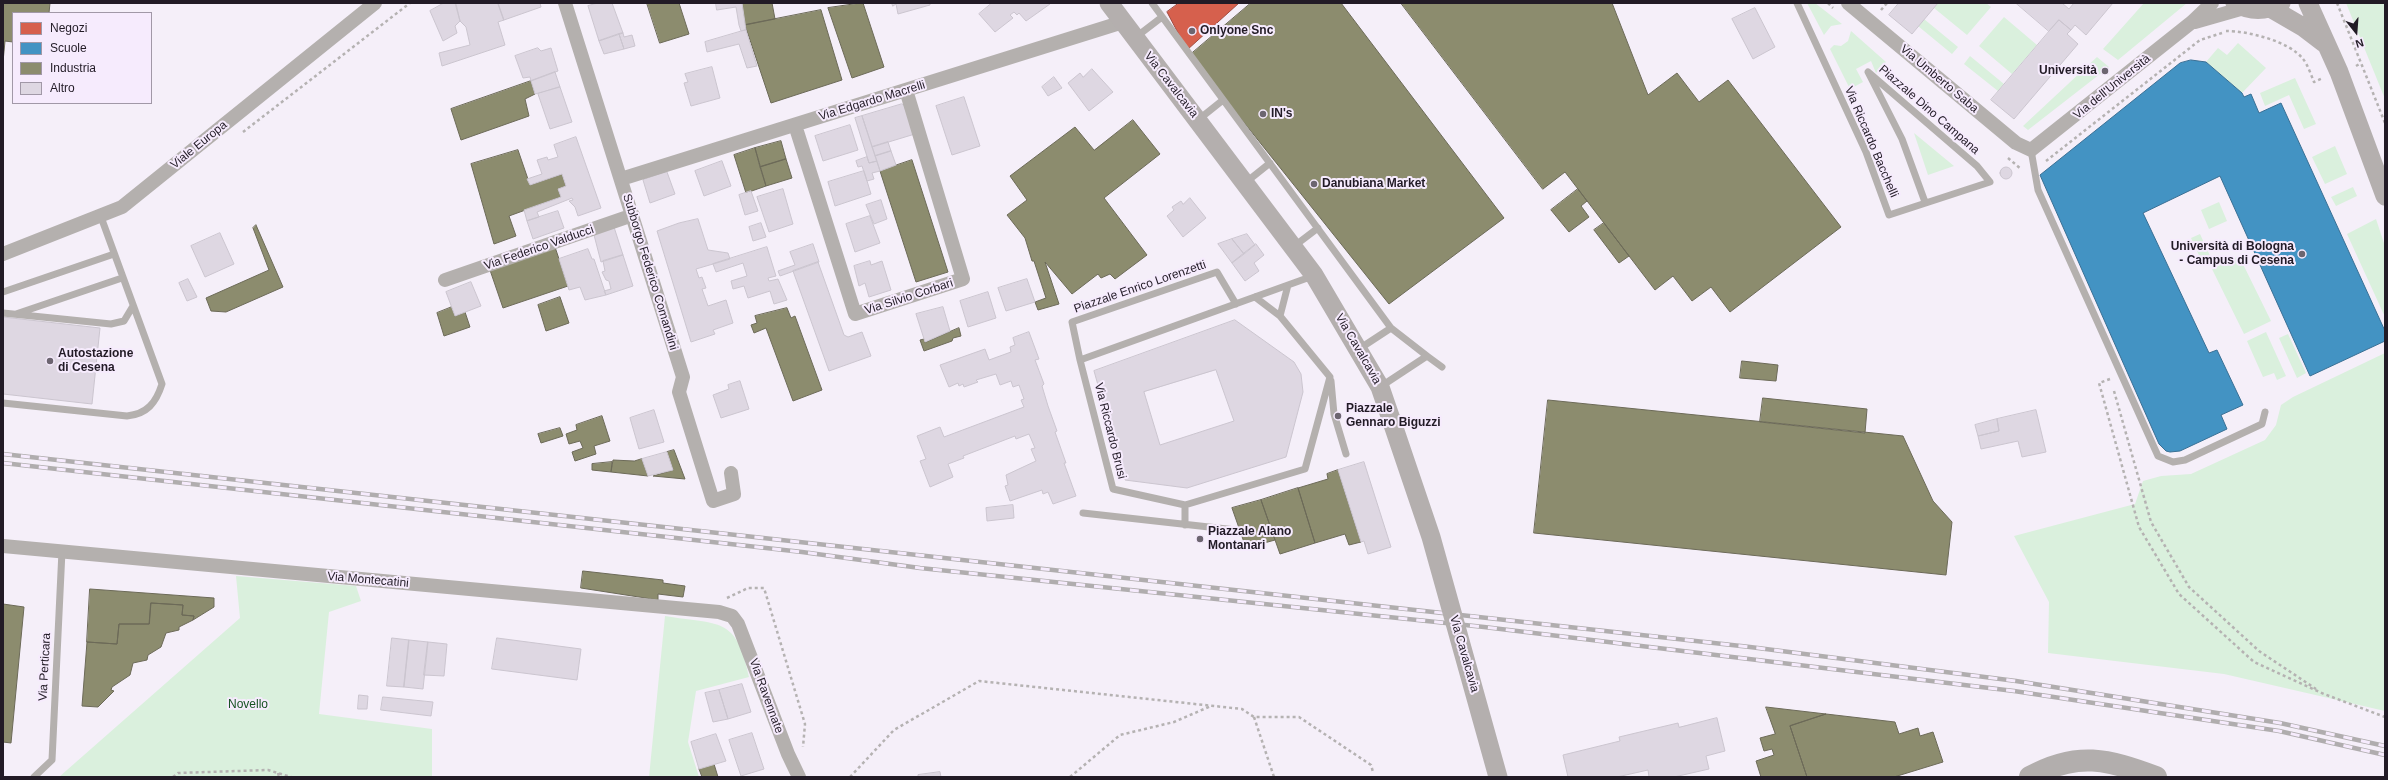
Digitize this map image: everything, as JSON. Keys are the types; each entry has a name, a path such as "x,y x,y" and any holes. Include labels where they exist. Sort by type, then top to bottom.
{"highway":[{"path":"2030,777 2048,767 2080,759 2119,763 2156,777"}],"main road":[{"name":"Via Cavalcavia","path":"1108,3 1314,275 1359,349 1380,387 1431,537 1498,777"},
{"path":"2308,3 2339,72 2385,196"},
{"path":"2240,5 2255,11 2276,6 2327,45"}],"street":[{"name":"Viale Europa","path":"3,254 122,207 375,3"},
{"name":"Subborgo Federico Comandini","path":"565,3 683,377 680,392 713,501 734,494 731,473"},
{"name":"Via Umberto Saba","path":"1848,3 1863,8 2016,143 2031,150"},
{"name":"Via dell'Università","path":"2031,150 2192,22 2212,3"},
{"path":"2192,22 2240,5"},
{"name":"Via Edgardo Macrelli","path":"621,179 1123,22"},
{"name":"Via Silvio Corbari","path":"795,125 855,314 963,279 906,90"},
{"name":"Via Federico Valducci","path":"445,280 633,215"},
{"name":"Via Montecatini","path":"3,546 709,611 732,616"},
{"name":"Via Ravennate","path":"732,616 743,634 788,754 799,777"}],"lane":[{"path":"1152,3 1391,328 1442,367"},
{"name":"Via Riccardo Bacchelli","path":"1797,3 1866,152 1889,215 1990,182"},
{"path":"1134,38 1162,17"},
{"name":"Piazzale Dino Campana","path":"1925,202 1902,139 1868,72 1977,166 1990,182"},
{"path":"1198,120 1223,100"},
{"path":"2031,150 2038,190 2158,456 2173,462 2185,460 2262,424 2265,412"},
{"path":"1244,183 1270,163"},
{"path":"3,403 108,415 140,415 153,404 162,384 122,278 101,216"},
{"path":"1293,247 1318,228"},
{"path":"3,292 114,254"},
{"name":"Piazzale Enrico Lorenzetti","path":"1080,360 1072,322 1217,272 1236,304"},
{"path":"1080,360 1314,275"},
{"path":"14,315 122,278"},
{"path":"1280,316 1288,285"},
{"path":"1255,297 1280,316 1330,377 1334,414 1346,454"},
{"path":"3,313 111,324 124,321 133,306"},
{"path":"1359,349 1391,328"},
{"path":"1380,387 1427,356"},
{"name":"Via Riccardo Brusi","path":"1080,360 1113,489 1185,505 1305,469 1330,377"},
{"path":"1185,505 1185,525"},
{"path":"1083,513 1236,530"},
{"name":"Via Perticara","path":"34,777 52,760 62,551"}],"path":[{"path":"1886,16 1880,11 1887,3"},
{"path":"2337,3 2385,123"},
{"path":"2034,170 2200,40 2212,35 2227,31 2254,33 2281,44 2303,59 2314,82 2361,64"},
{"path":"2380,110 2384,108"},
{"path":"2107,372 2151,522 2189,587 2259,651 2324,694"},
{"path":"2110,379 2099,383 2139,527 2179,594 2254,662 2324,694 2385,717"},
{"path":"709,611 735,593 748,588 764,588 805,724 803,754"},
{"path":"850,777 894,730 979,680 1242,709 1254,717 1299,717 1371,765 1373,772"},
{"path":"1070,777 1120,735 1174,722 1211,706"},
{"path":"1254,717 1274,777"},
{"path":"173,777 178,773 268,770 291,777"},
{"path":"278,773 279,777"}],"green space":[{"path":"1807,3 1815,3 1842,24 1831,26 1824,35"},
{"path":"1938,3 1986,3 1991,7 1967,35 1934,8"},
{"path":"2144,3 2187,3 2118,60 2103,49"},
{"path":"2346,3 2385,3 2385,99"},
{"path":"2004,17 2037,45 2012,74 1979,46"},
{"path":"1924,19 1958,47 1952,54 1918,26"},
{"path":"1851,31 1886,62 1876,73 1871,61 1856,69 1863,82 1850,89 1830,49 1834,45 1841,46 1848,41"},
{"path":"2238,43 2266,68 2242,93 2206,62 2218,48 2227,55"},
{"path":"1970,56 2004,84 1998,91 1964,64"},
{"path":"2097,57 2109,67 2028,130 2023,126"},
{"path":"2295,78 2316,124 2304,129 2289,95 2265,106 2260,93"},
{"path":"1914,133 1954,166 1928,175"},
{"path":"2335,146 2347,174 2325,184 2312,157"},
{"path":"2353,187 2357,196 2336,206 2331,197"},
{"path":"2219,202 2227,221 2209,229 2201,210"},
{"path":"2376,219 2385,246 2385,317 2347,234"},
{"path":"2200,234 2212,260 2203,264 2191,238"},
{"path":"2239,256 2271,321 2244,334 2212,269"},
{"path":"2266,332 2286,376 2277,380 2274,373 2263,377 2247,341"},
{"path":"2288,334 2306,373 2297,378 2279,338"},
{"path":"2385,353 2385,711 2224,674 2048,653 2049,602 2014,536 2135,504 2143,481 2161,476 2191,474 2265,440 2276,425 2281,405 2293,397"},
{"name":"Novello","path":"236,576 356,586 361,601 329,612 319,714 432,729 432,777 59,777 240,618"},
{"path":"665,616 712,623 723,627 731,633 738,643 744,657 749,677 696,691 688,742 699,777 649,777"}],"building: Negozi":[{"name":"Onlyone Snc","path":"1179,3 1239,3 1187,50 1167,12"}],"building: Scuole":[{"name":"Università di Bologna - Campus di Cesena","path":"2191,60 2206,62 2242,93 2244,97 2251,94 2259,113 2281,103 2385,331 2385,341 2310,376 2220,176 2143,213 2209,353 2217,350 2243,405 2221,415 2227,429 2180,451 2170,452 2166,451 2159,444 2040,175 2180,63"}],"building: Industria":[{"path":"3,3 50,3 49,12 12,12 12,42 5,41 3,62"},
{"path":"647,3 679,3 689,34 660,43"},
{"path":"742,3 772,3 775,19 745,25"},
{"path":"863,3 884,67 852,78 828,8"},
{"path":"1251,3 1341,3 1504,218 1389,304 1190,55"},
{"path":"1401,3 1612,3 1648,95 1677,73 1699,102 1728,80 1841,227 1730,312 1711,287 1692,301 1673,276 1655,290 1565,172 1543,189"},
{"path":"821,10 842,80 771,103 745,25"},
{"path":"531,81 535,94 525,99 529,116 461,140 451,109"},
{"path":"1133,120 1160,154 1104,198 1147,255 1115,279 1110,274 1101,278 1098,274 1072,294 1045,262 1059,304 1038,310 1035,302 1046,298 1034,261 1032,261 1025,238 1007,215 1027,200 1010,176 1075,127 1094,150"},
{"path":"781,141 786,159 760,167 755,148"},
{"path":"755,148 766,186 746,193 734,155"},
{"path":"518,150 530,185 562,174 566,186 558,189 561,197 509,216 516,236 494,244 471,164"},
{"path":"786,159 792,178 766,186 760,167"},
{"path":"912,160 948,272 916,282 880,171"},
{"path":"1578,189 1587,201 1581,206 1589,217 1569,232 1551,210"},
{"path":"1604,223 1629,256 1619,263 1594,230"},
{"path":"256,225 283,287 226,312 211,311 206,298 269,270 253,228"},
{"path":"555,247 568,286 503,308 490,270"},
{"path":"560,297 569,323 546,331 538,305"},
{"path":"452,307 455,316 465,312 470,327 444,336 437,313"},
{"path":"787,308 791,318 795,316 822,390 793,401 766,328 754,333 751,325 757,323 755,316"},
{"path":"959,328 961,336 953,338 952,341 924,351 920,340 924,339 925,342"},
{"path":"1742,361 1778,365 1776,381 1740,378"},
{"path":"1763,398 1867,409 1865,433 1760,422"},
{"path":"1548,400 1903,436 1933,501 1952,522 1946,575 1534,533"},
{"path":"602,416 610,441 594,446 596,454 575,461 572,452 583,448 580,441 569,444 566,434 577,430 576,425"},
{"path":"560,428 563,436 541,443 538,434"},
{"path":"674,450 685,479 653,476 673,470 667,452"},
{"path":"642,459 648,476 611,472 613,460 634,461"},
{"path":"612,462 611,472 592,470 592,464"},
{"path":"1338,470 1361,542 1349,545 1345,534 1315,543 1298,488 1328,479 1327,474"},
{"path":"1298,488 1315,543 1280,554 1261,500"},
{"path":"1261,500 1275,540 1246,548 1232,508"},
{"path":"583,571 663,580 663,583 685,586 683,597 658,594 658,600 581,588"},
{"path":"90,589 214,598 214,607 193,620 194,616 182,615 183,605 151,603 149,624 119,624 117,644 87,642"},
{"path":"151,603 183,605 182,615 194,616 193,620 179,627 179,630 166,633 161,647 148,655 147,660 133,663 130,675 112,687 111,690 114,691 98,707 82,706 87,642 117,644 119,624 149,624"},
{"path":"3,604 24,607 11,743 3,742"},
{"path":"1766,707 1826,714 1790,726 1807,777 1761,777 1756,761 1774,755 1772,749 1764,751 1760,738 1775,734"},
{"path":"1826,714 1895,722 1899,734 1918,728 1920,736 1933,732 1943,762 1894,777 1807,777 1790,726"},
{"path":"714,764 718,777 702,777 699,769"}],"building: Altro":[{"path":"444,3 455,3 460,21 455,26 457,33 443,41 430,11"},
{"path":"498,3 504,20 498,22 505,45 442,66 439,53 470,45 466,27 460,21 456,4"},
{"path":"498,3 540,3 541,7 504,20"},
{"path":"598,3 612,3 623,33 599,41 588,6"},
{"path":"716,3 742,3 746,30 741,31 736,7 717,10"},
{"path":"892,3 930,3 930,5 898,14 896,4 893,6"},
{"path":"992,3 1050,4 1026,21 1019,13 1017,15 1014,12 1010,15 1013,18 995,32 979,14"},
{"path":"1899,3 1938,3 1912,34 1889,15"},
{"path":"2016,3 2062,3 2069,9 2074,3 2113,3 2086,35 2075,25 2071,30 2059,20 2049,31"},
{"path":"1755,8 1775,47 1753,59 1732,19"},
{"path":"2059,20 2071,30 2067,34 2078,44 2014,119 1991,100"},
{"path":"746,30 757,66 747,68 739,44 707,52 705,42"},
{"path":"623,33 624,37 632,35 635,46 624,49 619,34"},
{"path":"619,34 624,49 604,54 599,41"},
{"path":"538,48 541,51 551,48 558,71 531,81 530,77 523,78 515,56"},
{"path":"712,67 720,98 691,106 684,83 688,82 685,74"},
{"path":"1092,69 1113,92 1089,111 1068,83 1080,73 1083,77"},
{"path":"555,72 560,87 535,94 531,81"},
{"path":"1054,77 1062,88 1048,96 1042,87"},
{"path":"560,87 572,122 550,129 538,94"},
{"path":"964,97 980,146 952,155 936,106"},
{"path":"902,104 904,105 915,134 872,147 862,116"},
{"path":"862,116 877,161 869,163 855,118"},
{"path":"850,125 858,150 823,161 815,136"},
{"path":"576,137 601,208 578,216 575,207 569,201 573,200 572,198 537,212 539,217 527,221 524,210 561,197 558,189 566,186 562,174 530,185 527,179 542,174 537,160 547,157 548,160 558,157 554,145"},
{"path":"888,142 891,151 875,156 872,147"},
{"path":"891,151 896,165 880,171 875,156"},
{"path":"867,157 869,163 877,161 880,171 872,173 874,179 867,181 862,166 858,167 856,161"},
{"path":"722,161 731,186 704,196 695,171"},
{"path":"2008,167 2011,168 2011,178 2004,179 2001,178 2000,171 2001,168"},
{"path":"864,171 871,194 835,206 828,182"},
{"path":"667,172 675,194 650,203 643,180"},
{"path":"783,189 793,224 769,232 757,197"},
{"path":"751,191 758,211 745,215 739,195"},
{"path":"1190,198 1206,218 1183,237 1167,216 1174,210 1172,207 1181,201 1183,204"},
{"path":"881,200 887,219 874,224 866,205"},
{"path":"558,211 564,228 533,239 527,221"},
{"path":"870,216 880,243 855,252 846,224"},
{"path":"698,219 708,250 728,253 730,259 696,269 699,278 702,277 706,288 702,289 708,306 726,300 733,323 713,330 715,334 691,342 657,231 679,223"},
{"path":"761,223 766,237 753,241 749,227"},
{"path":"614,227 623,255 601,262 594,235"},
{"path":"220,233 234,264 205,277 191,246"},
{"path":"1247,234 1255,245 1244,254 1232,239"},
{"path":"1232,239 1244,254 1232,263 1218,244"},
{"path":"813,244 819,262 780,276 778,271 795,265 790,252"},
{"path":"1256,244 1264,255 1254,263 1259,271 1245,281 1232,263"},
{"path":"767,247 776,276 768,278 769,281 778,279 787,300 774,304 770,291 748,298 744,286 733,289 731,281 747,276 743,263 716,272 713,264"},
{"path":"588,249 592,259 594,259 606,295 585,300 580,287 569,290 559,259"},
{"path":"623,255 633,286 606,295 604,291 611,289 609,281 606,280 602,272 605,271 603,261"},
{"path":"870,261 871,265 882,261 891,290 869,297 865,283 859,286 854,266"},
{"path":"818,262 844,335 848,337 862,332 871,356 829,371 793,271"},
{"path":"188,279 197,297 187,301 179,283"},
{"path":"1027,279 1035,302 1006,311 998,288"},
{"path":"471,282 481,306 455,316 446,292"},
{"path":"988,292 996,318 968,327 960,301"},
{"path":"943,307 950,331 925,342 916,314"},
{"name":"Autostazione di Cesena","path":"3,317 100,328 92,404 3,394"},
{"path":"1235,320 1294,362 1301,374 1303,392 1286,457 1187,488 1125,480 1094,371","holes":["1216,370 1234,421 1160,445 1144,392"]},
{"path":"1029,332 1039,359 1035,360 1044,384 1042,386 1057,431 1055,432 1076,496 1053,504 1048,492 1043,494 1042,490 1010,501 1005,486 1008,485 1006,475 1036,461 1031,449 1035,448 1029,434 1016,439 1015,436 963,456 964,458 948,464 953,477 930,487 920,461 926,459 917,436 940,427 944,437 1024,407 1021,400 1024,399 1019,385 1013,387 1011,381 1000,385 996,374 976,380 978,382 964,387 963,384 959,386 958,383 949,387 940,365 985,349 989,360 1011,352 1010,347 1015,345 1013,338"},
{"path":"740,381 749,409 721,418 713,395 729,389 728,385"},
{"path":"654,410 664,442 639,449 630,418"},
{"path":"2036,410 2046,452 2022,457 2018,441 1981,449 1978,436 1999,431 1997,419"},
{"path":"1997,419 1999,431 1978,436 1975,425"},
{"path":"667,452 673,470 648,476 642,459"},
{"path":"1364,462 1391,547 1368,554 1364,541 1361,542 1338,470"},
{"path":"1013,505 1014,518 987,521 986,508"},
{"path":"392,638 409,640 404,687 387,686"},
{"path":"497,638 581,649 577,680 492,669"},
{"path":"409,640 428,642 423,689 404,687"},
{"path":"428,642 447,644 444,676 424,675"},
{"path":"742,684 751,712 728,719 719,690"},
{"path":"719,690 728,719 713,722 705,693"},
{"path":"359,695 368,696 367,709 358,709"},
{"path":"383,697 433,702 431,716 381,710"},
{"path":"1717,718 1725,751 1706,756 1709,769 1674,777 1649,777 1648,770 1617,777 1568,777 1563,755 1620,741 1619,737 1678,723 1679,727"},
{"path":"752,733 764,769 741,776 729,740"},
{"path":"716,734 726,761 699,769 691,742"},
{"path":"940,772 941,777 918,777 918,775"}],"railway":[{"path":"3,454 1750,647 2016,681 2280,723 2385,746"},
{"path":"3,463 802,552 920,568 1484,627 2014,691 2279,731 2385,755"}],"place":[{"name":"Onlyone Snc","path":"1192,31"},
{"name":"Università","path":"2105,71"},
{"name":"IN's","path":"1263,114"},
{"name":"Danubiana Market","path":"1314,184"},
{"name":"Università di Bologna - Campus di Cesena","path":"2302,254"},
{"name":"Autostazione di Cesena","path":"50,361"},
{"name":"Piazzale Gennaro Biguzzi","path":"1338,416"},
{"name":"Piazzale Alano Montanari","path":"1200,539"}]}
